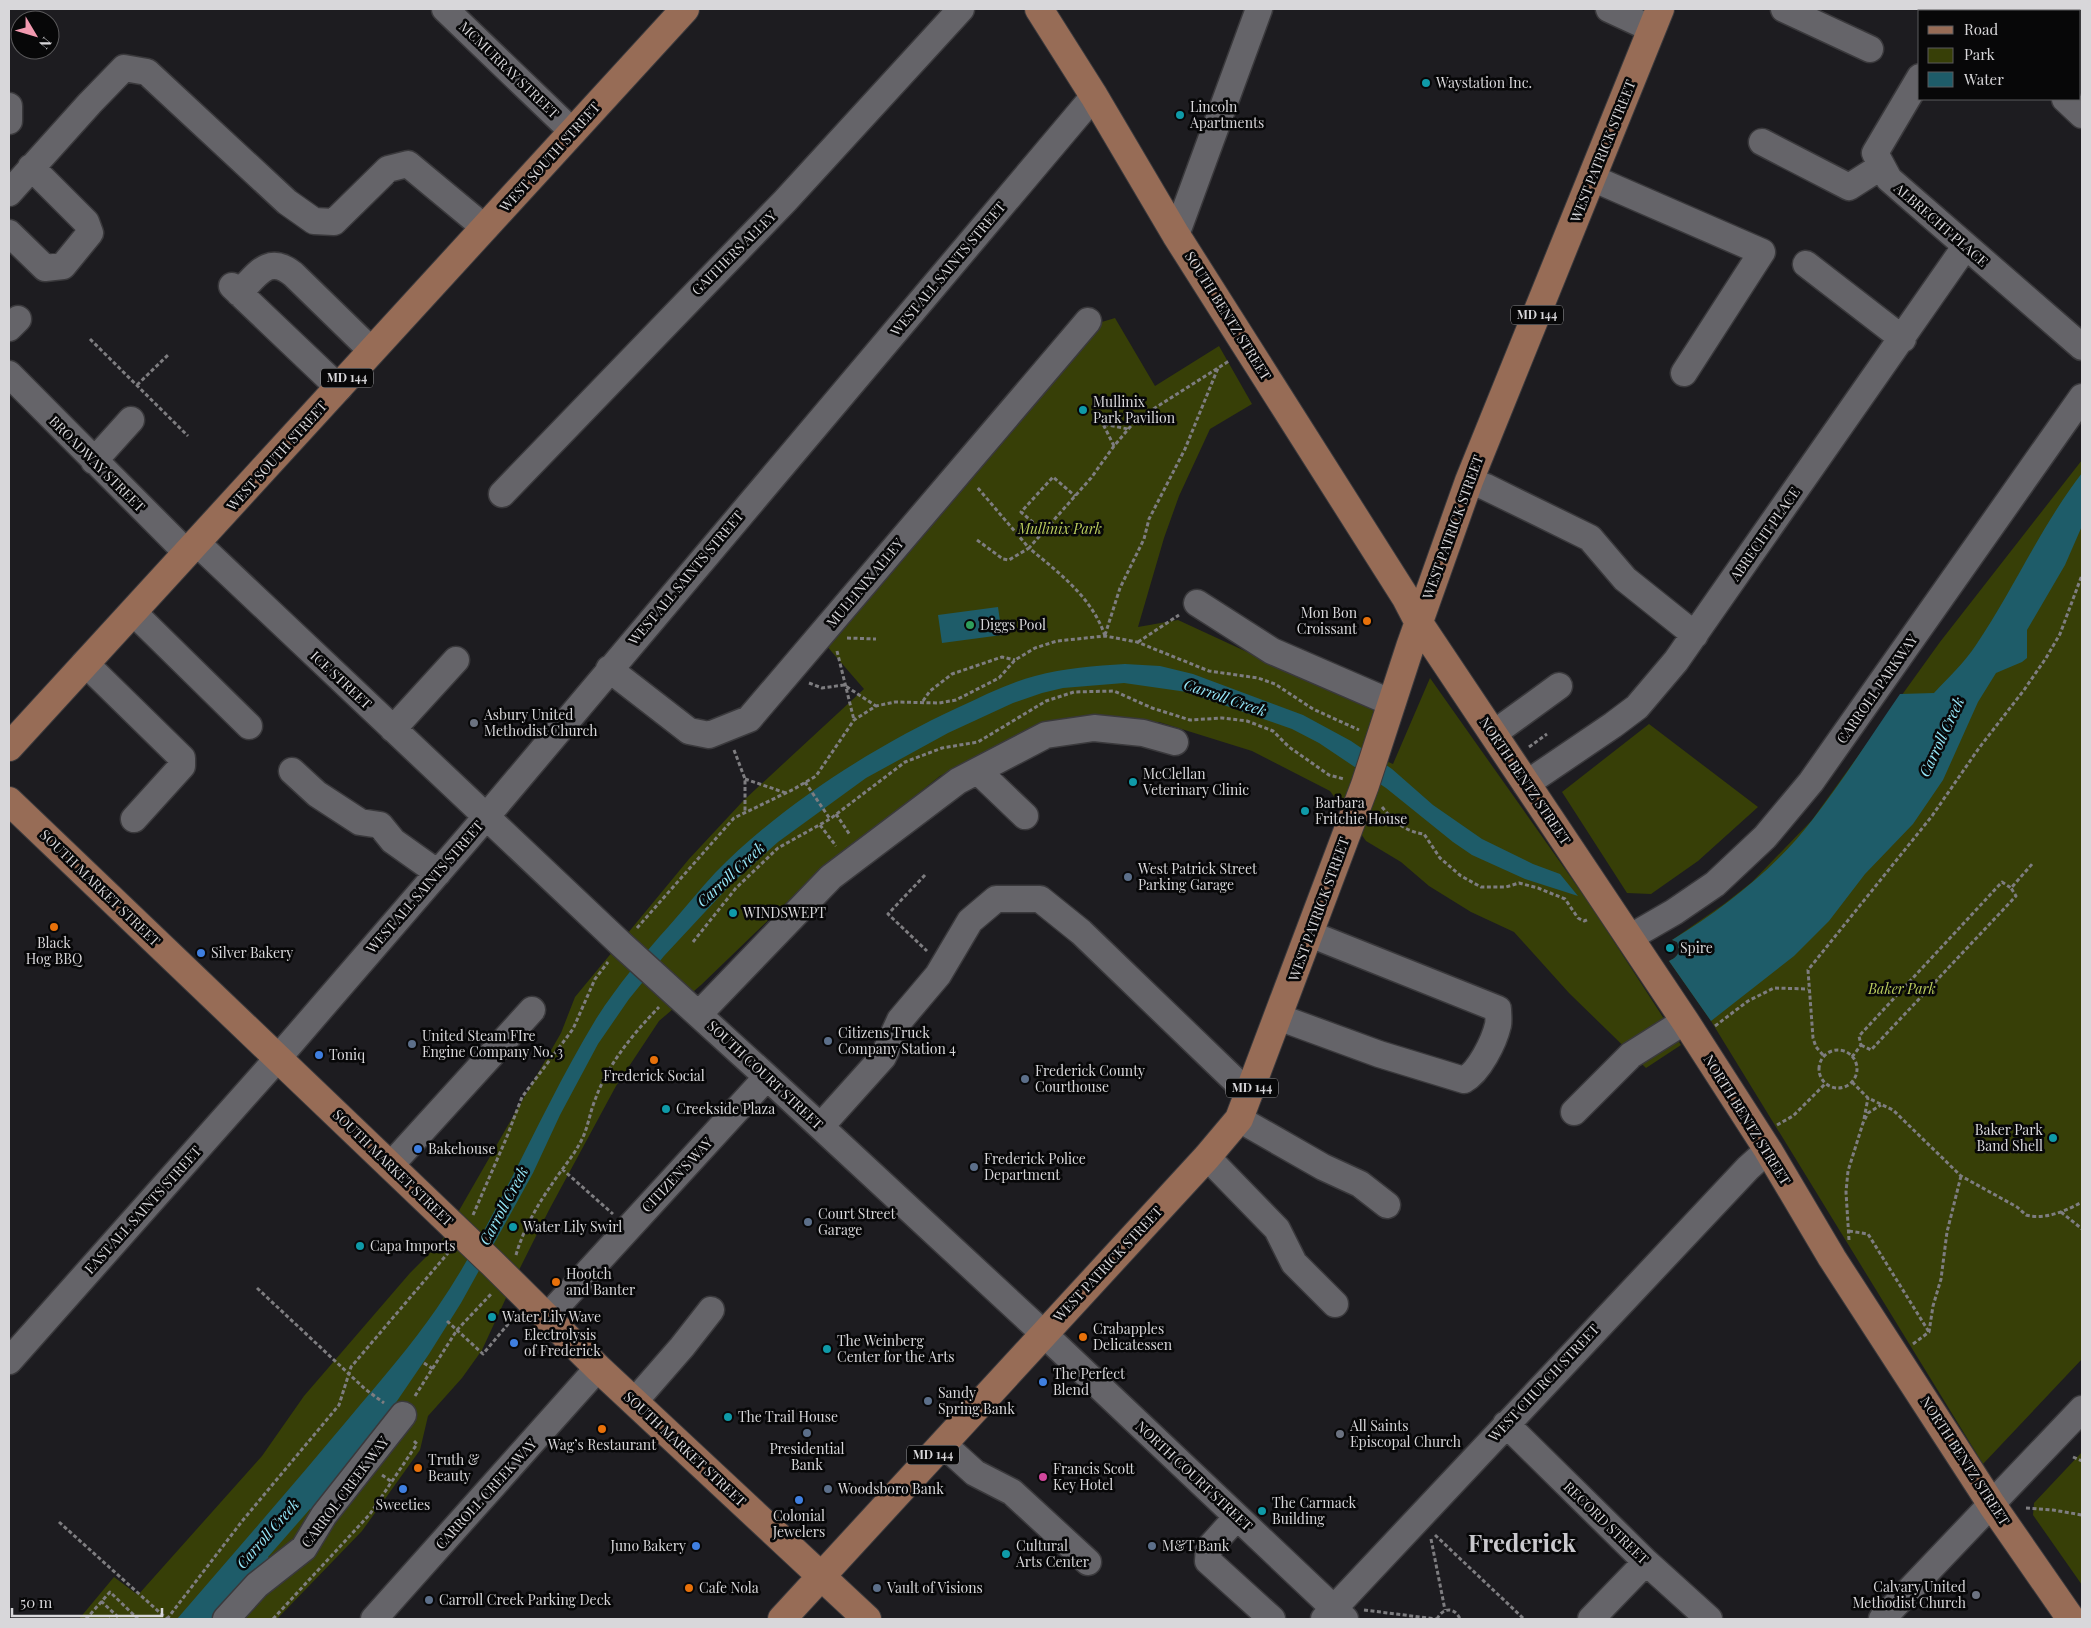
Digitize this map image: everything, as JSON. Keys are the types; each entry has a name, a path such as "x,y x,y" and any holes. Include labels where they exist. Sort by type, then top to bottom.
{"main road":[{"name":"WEST SOUTH STREET","path":"9,747 685,9"},
{"name":"SOUTH BENTZ STREET","path":"1039,9 1094,96 1176,234 1406,598 1419,623"},
{"name":"WEST PATRICK STREET","path":"822,1576 1043,1333 1207,1157 1239,1119 1310,934 1372,794 1380,740 1469,481 1656,19"},
{"name":"NORTH BENTZ STREET","path":"1419,623 1685,1021 1771,1138 1832,1258 1992,1505 2071,1619"},
{"name":"SOUTH MARKET STREET","path":"9,801 467,1239 496,1283 547,1317 634,1402 867,1619"},
{"name":"MD 144","path":"782,1619 822,1576"}],"street":[{"name":"GAITHERS ALLEY","path":"502,494 785,201 961,9"},
{"path":"1176,234 1259,9"},
{"path":"1610,9 1656,19"},
{"path":"1784,9 1870,49"},
{"name":"MCMURRAY STREET","path":"460,14 573,132"},
{"path":"9,193 124,68 147,72 288,202 314,221 334,222 388,169 408,164 485,228"},
{"path":"1762,142 1849,188 1882,166 1875,153 1918,80"},
{"name":"WEST ALL SAINTS STREET","path":"278,1058 486,817 1094,96"},
{"path":"2066,100 2082,115"},
{"path":"9,106 9,121"},
{"name":"ALBRECHT PLACE","path":"1882,166 1889,179 2082,347"},
{"path":"9,233 45,268 63,266 90,233 86,222 31,168"},
{"path":"1592,178 1762,252 1684,373"},
{"name":"ABRECHT PLACE","path":"1526,784 1613,725 1636,707 1676,662 1903,339 1965,247"},
{"path":"1806,264 1903,339"},
{"path":"338,388 236,289 261,270 272,265 282,266 293,274 372,351"},
{"name":"MULLINIX ALLEY","path":"609,669 688,731 709,735 749,720 1088,321"},
{"name":"BROADWAY STREET","path":"9,374 94,461 192,548"},
{"name":"CARROLL PARKWAY","path":"1629,938 1674,912 1716,884 1765,837 1811,782 2082,397"},
{"path":"94,461 131,420"},
{"path":"1469,481 1486,487 1590,538 1625,579 1695,635"},
{"name":"ICE STREET","path":"192,548 393,729 486,817"},
{"path":"1197,604 1272,651 1392,703"},
{"path":"133,612 250,726"},
{"path":"393,729 456,660"},
{"path":"86,663 182,758 182,766 134,819"},
{"path":"1493,734 1559,686"},
{"path":"699,1014 831,877 958,782 1046,735 1094,728 1143,733 1176,742"},
{"path":"292,771 317,794 360,822 380,825 394,840 438,873"},
{"path":"978,771 1025,816"},
{"name":"SOUTH COURT STREET","path":"486,817 641,955 699,1014 1043,1333"},
{"path":"821,1126 883,1057 900,1020 942,969 970,922 996,899 1040,899 1081,932 1250,1094"},
{"path":"1278,1017 1379,1054 1464,1080 1472,1076 1481,1065 1499,1024 1498,1009 1310,934"},
{"path":"390,1166 532,1010"},
{"path":"1574,1112 1632,1055 1685,1021"},
{"name":"EAST ALL SAINTS STREET","path":"9,1361 278,1058"},
{"name":"CITIZEN'S WAY","path":"547,1317 700,1164 767,1077"},
{"path":"1239,1119 1323,1167 1360,1184 1387,1205"},
{"name":"WEST CHURCH STREET","path":"1339,1614 1506,1424 1748,1168 1771,1138"},
{"path":"1207,1157 1277,1229 1294,1262 1335,1304"},
{"path":"634,1402 712,1310"},
{"name":"NORTH COURT STREET","path":"1043,1333 1339,1614"},
{"name":"CARROLL CREEK WAY","path":"374,1619 399,1601 598,1368"},
{"path":"1882,1619 2082,1409"},
{"name":"CARROL CREEK WAY","path":"233,1612 257,1585 304,1548 324,1515 396,1411"},
{"name":"RECORD STREET","path":"1506,1424 1646,1562 1709,1619"},
{"path":"943,1444 975,1473 1012,1492 1088,1562"},
{"path":"1237,1517 1209,1548 1208,1561 1272,1619"},
{"path":"1591,1619 1646,1562"}],"path":[{"path":"90,339 188,436"},
{"path":"137,385 169,354"},
{"path":"977,540 1003,559 1009,560 1029,548 1091,478 1136,420 1231,359"},
{"path":"1105,636 1120,588 1144,539 1148,519 1185,449 1218,368"},
{"path":"1114,446 1103,424 1129,430"},
{"path":"962,469 1029,548 1071,583 1090,606 1105,636"},
{"path":"1043,531 1021,512 1046,484 1053,477 1075,496"},
{"path":"1823,1055 1816,1047 1813,1038 1808,970 1932,816 1979,748 2024,690 2046,658 2067,618 2071,600 2082,575"},
{"path":"1138,642 1197,604"},
{"path":"641,955 714,838 734,818 816,776 854,720 876,706 895,702 939,704 956,700 999,678 1015,660 1035,648 1057,641 1105,636 1138,642 1209,671 1258,678 1275,684 1313,709 1355,728"},
{"path":"836,646 854,720"},
{"path":"922,702 930,691 952,674 1002,657 1015,660"},
{"path":"787,675 822,688 844,685 876,706"},
{"path":"729,727 734,749 745,779 745,812"},
{"path":"1526,749 1547,734"},
{"path":"745,779 786,793"},
{"path":"805,782 830,819"},
{"path":"1372,794 1387,814 1403,827 1413,833 1424,834 1440,858 1461,876 1481,887 1506,887 1519,883 1538,888 1565,899 1578,918 1584,921 1592,918"},
{"path":"2011,888 2033,863"},
{"path":"925,875 888,914 932,955 942,969"},
{"path":"1852,1057 1861,1045 1859,1036 2002,882 2011,888 2016,896 1871,1050 1861,1045"},
{"path":"59,1522 167,1619 243,1520 340,1405 351,1367 467,1239 522,1097 573,1029 601,970"},
{"path":"1712,1028 1748,1001 1774,988 1808,989"},
{"path":"257,1288 365,1389 396,1411 432,1369 457,1330 515,1260 519,1244 537,1208 581,1143 589,1125 594,1101 610,1067 627,1042 662,1004"},
{"path":"1831,1050 1842,1050 1852,1057 1857,1068 1856,1077 1845,1088 1838,1088 1826,1083 1820,1074 1823,1055 1831,1050"},
{"path":"1852,1082 1868,1098 1892,1110 1961,1176 2017,1207 2026,1216 2040,1216 2061,1212 2082,1202"},
{"path":"1771,1138 1826,1083"},
{"path":"1850,1242 1846,1192 1848,1171 1863,1123 1868,1098"},
{"path":"1863,1123 1868,1113 1882,1104"},
{"path":"562,1169 616,1216"},
{"path":"1913,1344 1929,1332 1933,1306 1941,1279 1947,1232 1961,1176"},
{"path":"2061,1212 2082,1229"},
{"path":"1848,1231 1868,1234 1929,1332"},
{"path":"447,1321 483,1354 516,1314"},
{"path":"424,1363 432,1369"},
{"path":"272,1619 370,1514 418,1444 413,1440 408,1447"},
{"path":"2073,1457 2082,1461"},
{"path":"2026,1508 2082,1515"},
{"path":"1429,1529 1524,1619"},
{"path":"1430,1538 1445,1610"},
{"path":"86,1619 110,1592 138,1619"},
{"path":"101,1601 120,1619"},
{"path":"1339,1614 1436,1619 1445,1610 1452,1610 1458,1613 1460,1619"}],"green space":[{"name":"Mullinix Park","path":"1115,318 1155,386 1219,346 1252,404 1210,429 1179,496 1164,538 1138,627 1178,620 1375,711 1363,751 1393,764 1430,678 1589,903 1681,1045 1646,1068 1569,993 1514,932 1471,912 1429,886 1401,862 1366,841 1330,791 1252,751 1159,722 1061,721 998,747 940,776 810,880 701,985 659,1021 616,1086 549,1210 482,1350 462,1378 428,1416 420,1450 362,1531 277,1619 79,1619 114,1577 138,1595 262,1456 304,1396 410,1273 441,1242 561,1033 575,997 689,859 743,801 864,689 825,644 1095,324"},
{"name":"Baker Park","path":"2082,460 2082,1359 1983,1464 1711,1021 1669,961 1677,956 1679,951 1677,942 1672,940 1752,882 1812,820 1940,642"},
{"path":"1649,724 1758,807 1698,861 1651,894 1627,893 1562,792"},
{"path":"2082,1452 2082,1585 2033,1515 2034,1503"}],"water":[{"name":"Carroll Creek","path":"2082,473 2082,526 2065,565 2027,630 2027,658 1996,673 1978,702 1943,780 1913,824 1865,874 1829,921 1794,956 1711,1021 1669,961 1677,956 1679,951 1677,942 1672,940 1730,901 1783,854 1847,773 1900,694 1934,693 1962,664 1990,624 2053,514"},
{"name":"Diggs Pool","path":"998,607 1002,635 942,643 938,615"},
{"name":"Carroll Creek","path":"1125,664 1160,666 1193,674 1303,715 1351,741 1392,769 1433,805 1482,839 1533,864 1560,874 1578,896 1525,879 1472,855 1386,788 1319,743 1292,729 1187,692 1124,683 1063,688 1013,703 948,733 866,778 778,842 731,884 664,956 629,999 598,1044 560,1115 533,1173 461,1303 397,1401 311,1510 214,1619 177,1619 329,1442 427,1322 480,1238 575,1055 596,1019 640,959 715,873 768,824 829,780 925,724 996,690 1025,679 1068,669"}],"place":[{"name":"Waystation Inc.","path":"1426,83"},
{"name":"Lincoln Apartments","path":"1180,115"},
{"name":"Mullinix Park Pavilion","path":"1083,410"},
{"name":"Mon Bon Croissant","path":"1367,621"},
{"name":"Diggs Pool","path":"970,625"},
{"name":"Asbury United Methodist Church","path":"474,723"},
{"name":"McClellan Veterinary Clinic","path":"1133,782"},
{"name":"Barbara Fritchie House","path":"1305,811"},
{"name":"West Patrick Street Parking Garage","path":"1128,877"},
{"name":"WINDSWEPT","path":"733,913"},
{"name":"Black Hog BBQ","path":"54,927"},
{"name":"Spire","path":"1670,948"},
{"name":"Silver Bakery","path":"201,953"},
{"name":"Citizens Truck Company Station 4","path":"828,1041"},
{"name":"United Steam FIre Engine Company No. 3","path":"412,1044"},
{"name":"Toniq","path":"319,1055"},
{"name":"Frederick Social","path":"654,1060"},
{"name":"Frederick County Courthouse","path":"1025,1079"},
{"name":"Creekside Plaza","path":"666,1109"},
{"name":"Baker Park Band Shell","path":"2053,1138"},
{"name":"Bakehouse","path":"418,1149"},
{"name":"Frederick Police Department","path":"974,1167"},
{"name":"Court Street Garage","path":"808,1222"},
{"name":"Water Lily Swirl","path":"513,1227"},
{"name":"Capa Imports","path":"360,1246"},
{"name":"Hootch and Banter","path":"556,1282"},
{"name":"Water Lily Wave","path":"492,1317"},
{"name":"Crabapples Delicatessen","path":"1083,1337"},
{"name":"Electrolysis of Frederick","path":"514,1343"},
{"name":"The Weinberg Center for the Arts","path":"827,1349"},
{"name":"The Perfect Blend","path":"1043,1382"},
{"name":"Sandy Spring Bank","path":"928,1401"},
{"name":"The Trail House","path":"728,1417"},
{"name":"Wag’s Restaurant","path":"602,1429"},
{"name":"Presidential Bank","path":"807,1433"},
{"name":"All Saints Episcopal Church","path":"1340,1434"},
{"name":"Truth & Beauty","path":"418,1468"},
{"name":"Francis Scott Key Hotel","path":"1043,1477"},
{"name":"Sweeties","path":"403,1489"},
{"name":"Woodsboro Bank","path":"828,1489"},
{"name":"Colonial Jewelers","path":"799,1500"},
{"name":"The Carmack Building","path":"1262,1511"},
{"name":"Juno Bakery","path":"696,1546"},
{"name":"M&T Bank","path":"1152,1546"},
{"name":"Cultural Arts Center","path":"1006,1554"},
{"name":"Cafe Nola","path":"689,1588"},
{"name":"Vault of Visions","path":"877,1588"},
{"name":"Calvary United Methodist Church","path":"1976,1595"},
{"name":"Carroll Creek Parking Deck","path":"429,1600"}],"district":[{"name":"Frederick","path":"1522,1544"}]}
